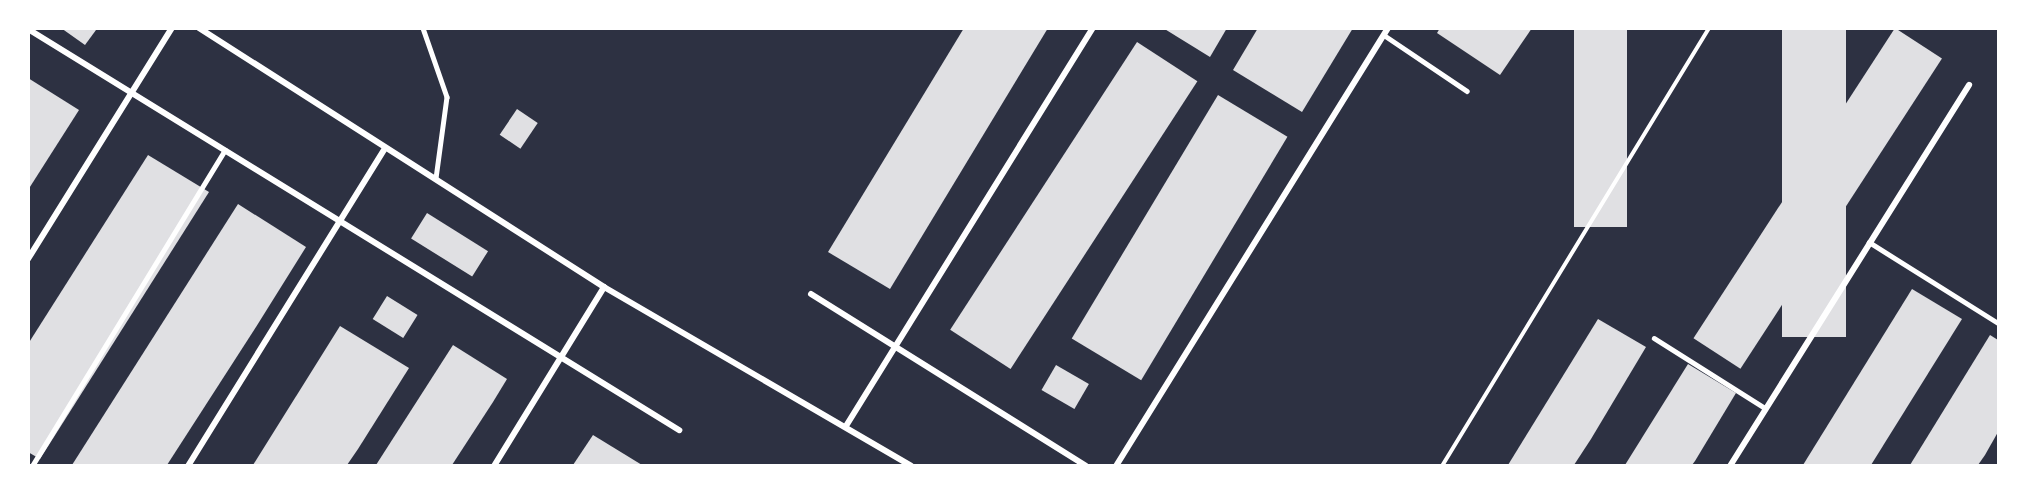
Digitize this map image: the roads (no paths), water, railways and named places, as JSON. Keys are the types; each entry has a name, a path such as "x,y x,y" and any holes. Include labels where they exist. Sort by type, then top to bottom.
{"street":[{"path":"28,259 172,28"},
{"path":"199,28 604,287 911,465"},
{"path":"846,426 1093,28"},
{"path":"1116,465 1388,28"},
{"path":"28,29 679,430"},
{"path":"1730,465 1969,85"},
{"path":"188,465 385,148"},
{"path":"494,465 604,287"},
{"path":"811,294 1086,465"}],"lane":[{"path":"423,28 447,97 436,178"},
{"path":"1383,35 1467,91"},
{"path":"32,465 225,150"},
{"path":"1869,242 1998,324"},
{"path":"1654,338 1765,408"}]}
